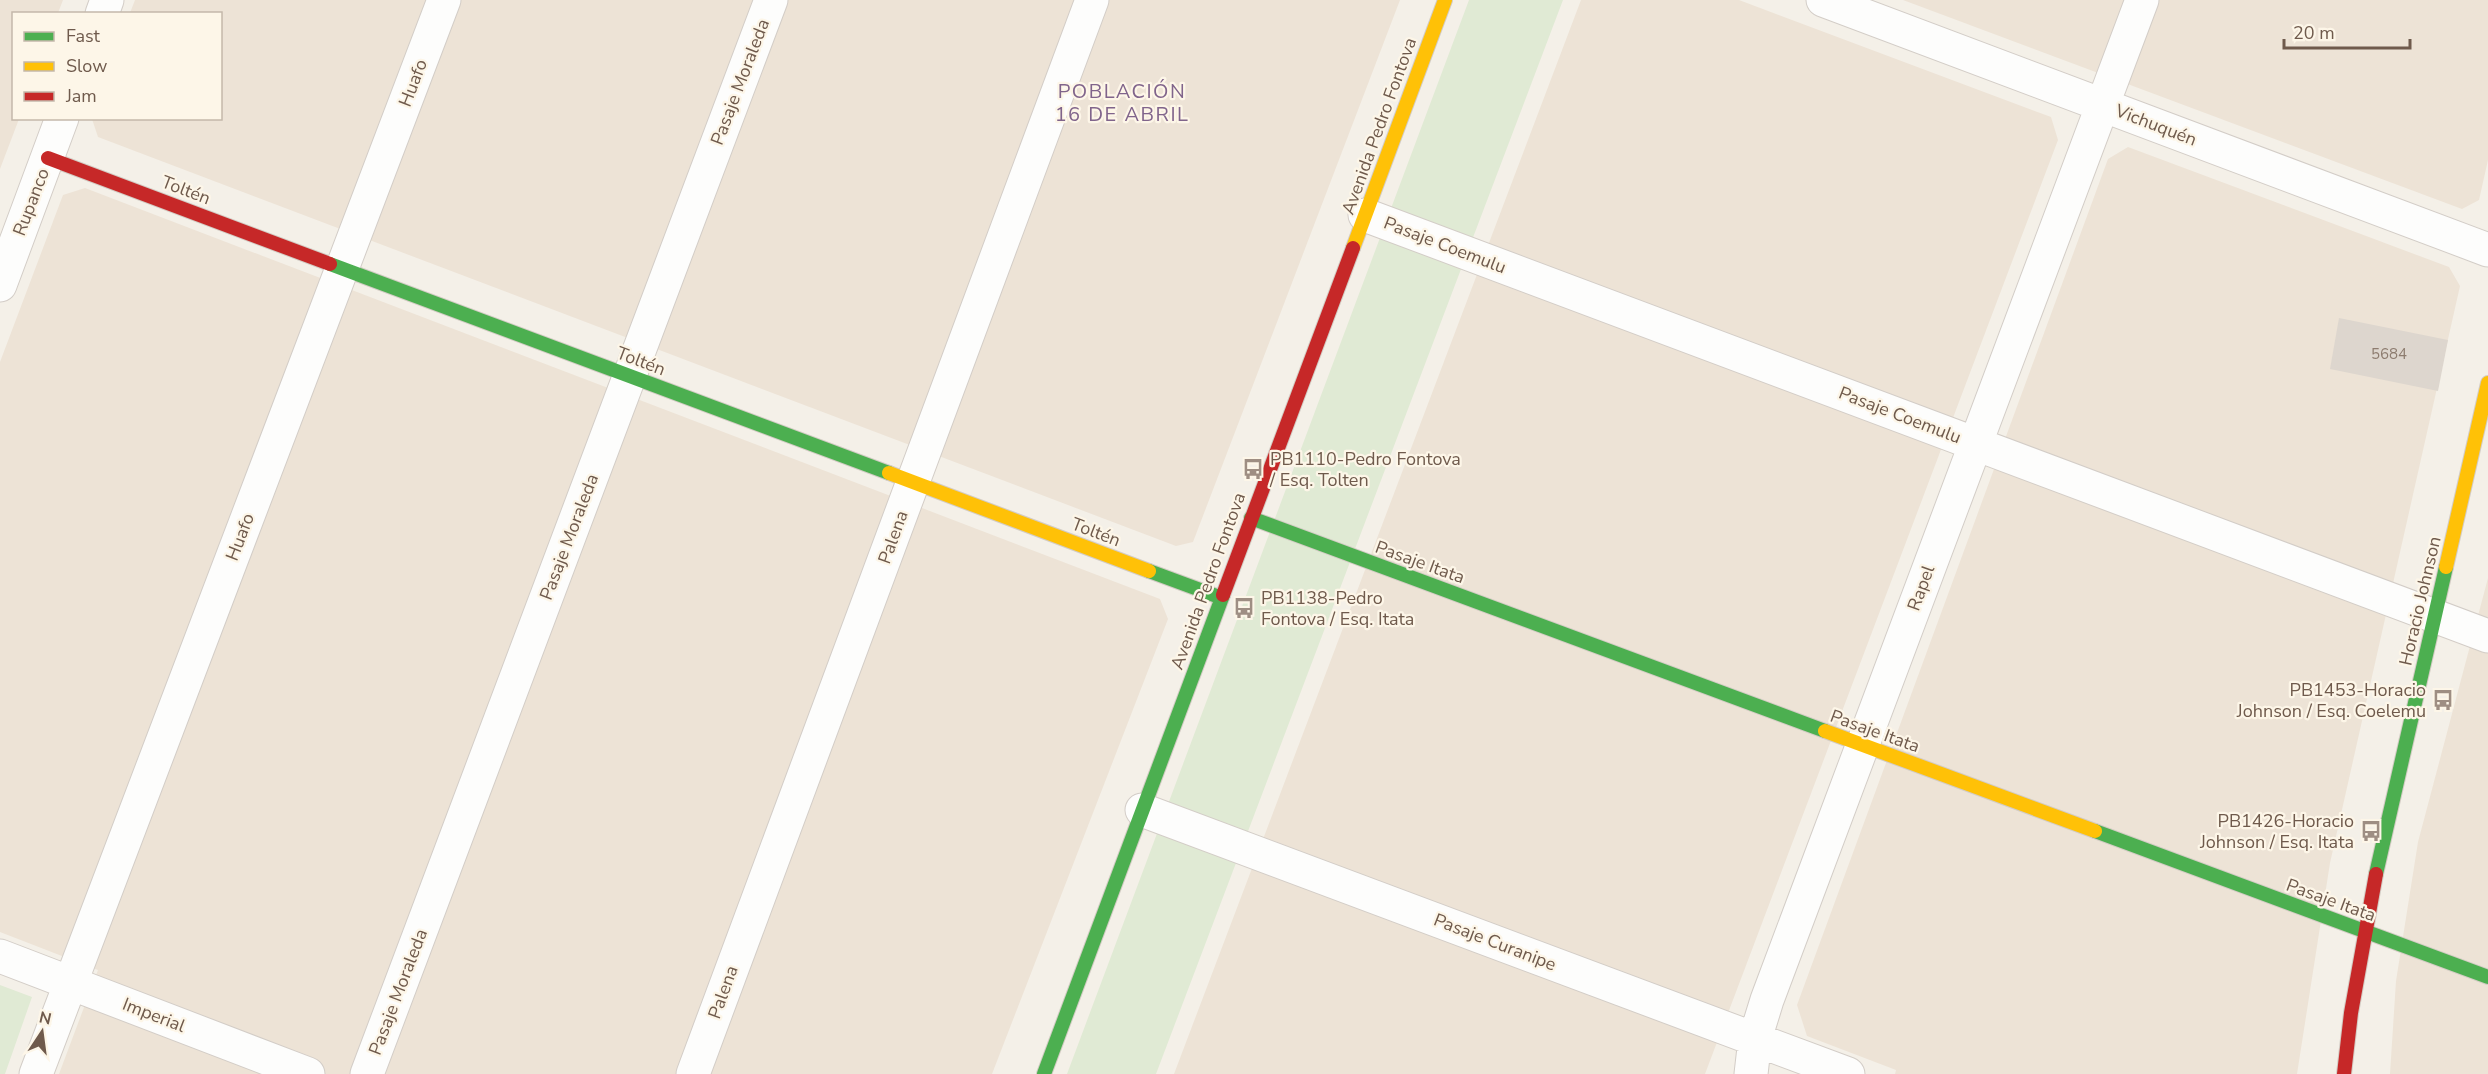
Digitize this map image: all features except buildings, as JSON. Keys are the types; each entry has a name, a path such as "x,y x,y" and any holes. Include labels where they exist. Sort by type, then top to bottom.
{"street":[{"name":"Huafo","path":"36,1074 444,0"},
{"name":"Pasaje Moraleda","path":"367,1074 771,0"},
{"name":"Palena","path":"693,1074 1092,0"},
{"name":"Avenida Pedro Fontova","path":"1044,1074 1445,0"},
{"name":"Vichuquén","path":"1823,0 2488,250"},
{"name":"Rapel","path":"1751,1074 1755,1039 1862,746 2142,0"},
{"name":"Rupanco","path":"0,285 61,120"},
{"name":"Toltén","path":"48,158 1222,598"},
{"name":"Pasaje Coemulu","path":"1365,215 2488,636"},
{"name":"Horacio Johnson","path":"2344,1074 2364,931 2488,383"},
{"name":"Pasaje Itata","path":"1251,518 2488,977"},
{"name":"Pasaje Curanipe","path":"1142,810 1848,1074"},
{"name":"Imperial","path":"0,956 308,1074"}],"shaded area":[{"path":"0,0 63,0 58,12 12,12 12,120 19,120 0,169"},
{"path":"135,0 1400,0 1193,542 1176,546 98,137 92,120 222,120 222,12 130,12"},
{"path":"1581,0 1739,0 2051,117 2058,140 1705,1074 1174,1074"},
{"path":"1903,0 2488,0 2488,160 2479,200 2462,209"},
{"path":"2128,147 2449,267 2460,286 2330,863 2297,1074 1895,1074 1896,1070 1807,1036 1797,1005 2108,159"},
{"path":"85,188 1160,599 1168,619 992,1074 59,1074 98,970 0,932 0,362 63,195"},
{"path":"2488,578 2488,1074 2390,1074 2396,981 2418,842"}],"green space":[{"path":"1469,0 1563,0 1156,1074 1067,1074"},
{"path":"0,985 32,997 5,1074 0,1074"}],"traffic: fast":[{"path":"330,264 889,473"},
{"path":"1251,518 1825,731"},
{"path":"2376,874 2446,567"},
{"path":"1149,571 1222,598"},
{"path":"1044,1074 1223,595"},
{"path":"2095,831 2488,977"}],"traffic: slow":[{"path":"1353,248 1445,0"},
{"path":"2446,567 2488,383"},
{"path":"889,473 1149,571"},
{"path":"1825,731 2095,831"}],"traffic: jam":[{"path":"48,158 330,264"},
{"path":"1223,595 1353,248"},
{"path":"2344,1074 2351,1013 2376,874"}],"place":[{"name":"PB1110-Pedro Fontova / Esq. Tolten","path":"1253,469"},
{"name":"PB1138-Pedro Fontova / Esq. Itata","path":"1244,608"},
{"name":"PB1453-Horacio Johnson / Esq. Coelemu","path":"2443,700"},
{"name":"PB1426-Horacio Johnson / Esq. Itata","path":"2371,831"}],"district":[{"name":"POBLACIÓN 16 DE ABRIL","path":"1122,102"}]}
